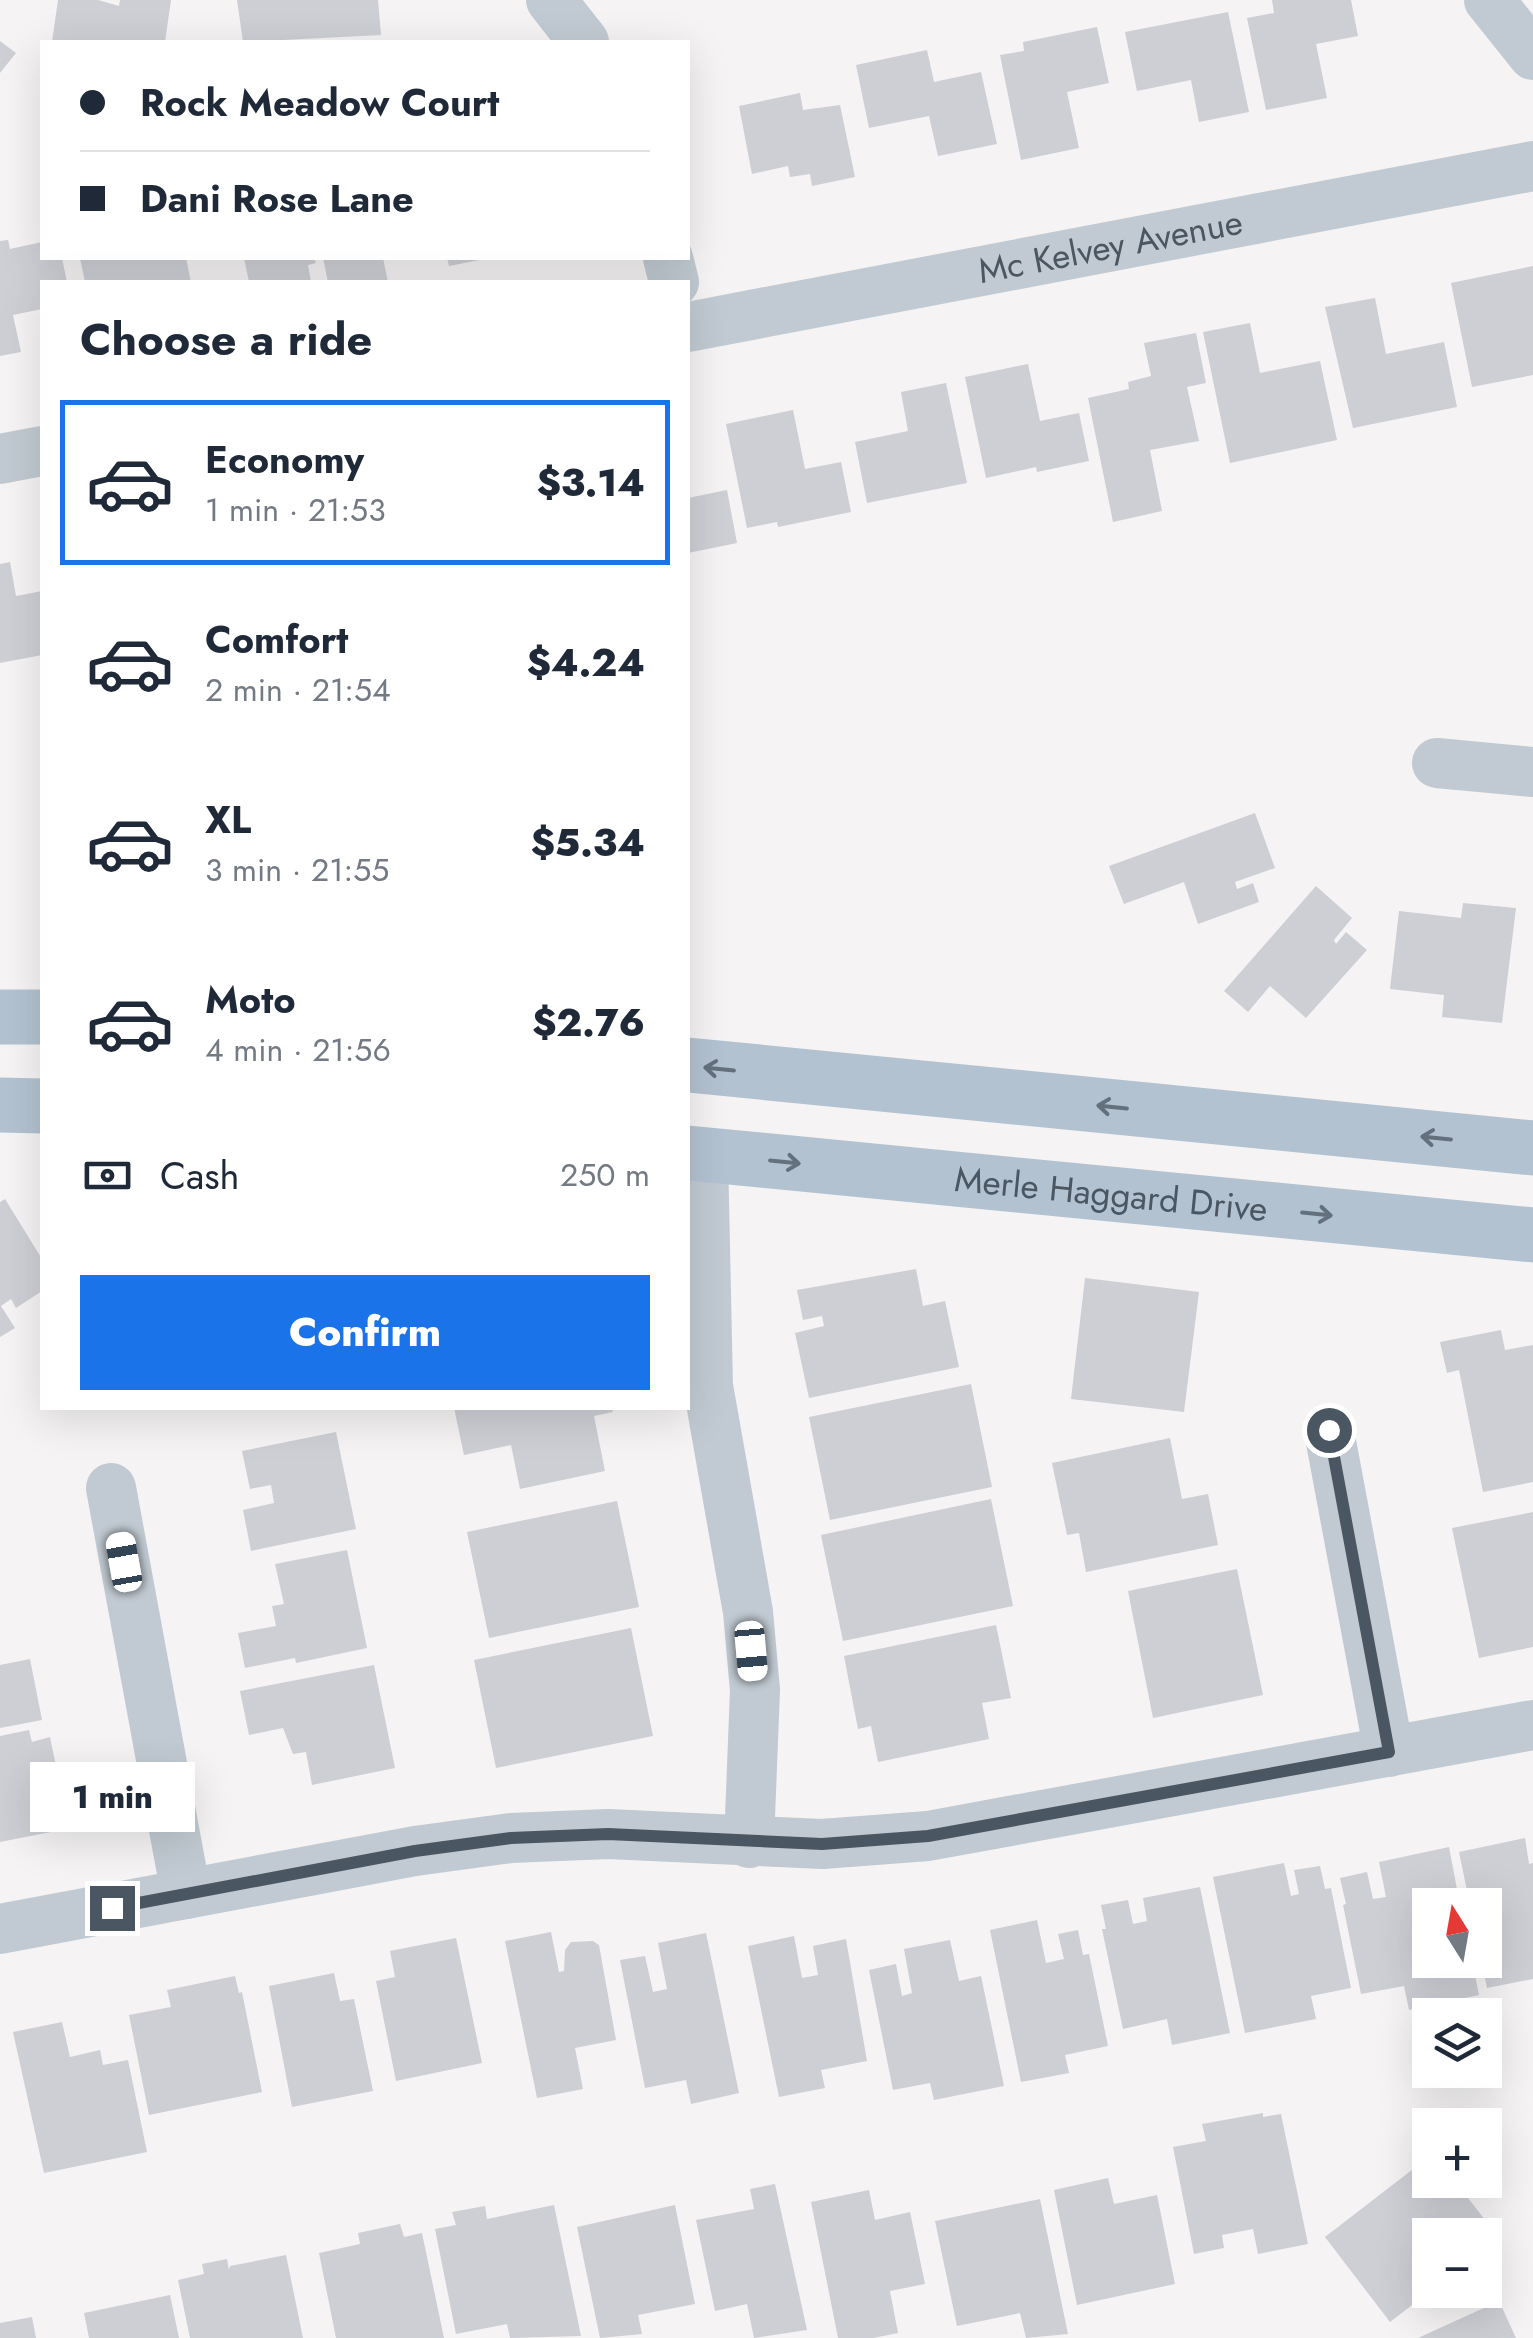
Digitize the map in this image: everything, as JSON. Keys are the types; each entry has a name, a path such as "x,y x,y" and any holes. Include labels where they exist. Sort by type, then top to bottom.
{"main road":[{"path":"0,1017 40,1017"},
{"path":"690,1066 1533,1148"},
{"path":"0,1105 40,1106"},
{"name":"Merle Haggard Drive","path":"695,1154 1533,1235"}],"street":[{"path":"551,0 582,40"},
{"path":"1489,0 1533,55"},
{"name":"Mc Kelvey Avenue","path":"690,328 1533,166"},
{"path":"0,459 40,451"},
{"path":"1436,763 1533,772"},
{"path":"695,1154 708,1386 748,1612 755,1690 749,1843"},
{"path":"1329,1430 1389,1752"},
{"path":"111,1488 186,1894"},
{"path":"0,1928 415,1851 511,1838 608,1834 822,1844 928,1836 1533,1725"}],"building":[{"path":"58,0 98,0 119,6 120,0 171,0 165,40 52,40"},
{"path":"237,0 378,0 381,35 243,40"},
{"path":"1272,0 1351,0 1358,36 1316,44 1327,98 1266,110 1247,18 1274,13"},
{"path":"1228,12 1249,112 1199,122 1191,80 1137,91 1125,32"},
{"path":"1097,27 1109,83 1067,92 1079,148 1021,160 1000,55 1024,51 1023,42"},
{"path":"0,41 16,53 0,73"},
{"path":"927,50 934,82 981,72 997,144 938,156 929,116 869,128 856,65"},
{"path":"800,93 803,110 840,105 855,177 812,186 810,174 790,177 788,166 752,174 739,106"},
{"path":"8,240 10,249 40,242 40,260 62,260 67,280 40,280 40,309 13,315 21,352 0,356 0,241"},
{"path":"80,260 186,260 191,280 85,280"},
{"path":"244,260 316,263 308,265 311,280 249,280"},
{"path":"323,260 383,260 388,280 328,280"},
{"path":"448,260 480,260 449,266"},
{"path":"1533,266 1533,375 1472,387 1451,283"},
{"path":"1375,298 1386,354 1444,342 1457,407 1353,428 1325,307"},
{"path":"1250,323 1260,373 1320,361 1337,440 1230,463 1203,332"},
{"path":"1196,333 1206,383 1187,387 1199,441 1150,450 1162,511 1113,522 1088,398 1129,389 1128,382 1151,376 1144,343"},
{"path":"1028,364 1040,421 1079,413 1089,461 986,478 965,377"},
{"path":"946,383 967,483 867,503 855,442 908,431 901,392"},
{"path":"793,410 805,469 841,462 851,512 778,527 777,522 747,528 726,424"},
{"path":"727,490 737,543 690,553 690,498"},
{"path":"10,562 16,596 40,591 40,655 0,663 0,564"},
{"path":"1255,813 1275,868 1235,882 1237,889 1253,883 1259,902 1198,924 1184,882 1124,904 1109,866"},
{"path":"1316,886 1352,918 1334,940 1336,944 1346,932 1367,950 1306,1018 1270,986 1248,1012 1224,991"},
{"path":"1463,903 1516,908 1502,1023 1442,1017 1444,995 1390,989 1399,911 1461,918"},
{"path":"5,1199 40,1256 40,1292 16,1308 11,1299 1,1306 15,1328 0,1337 0,1202"},
{"path":"916,1269 923,1306 945,1301 959,1367 809,1398 795,1333 824,1326 822,1316 803,1320 797,1290"},
{"path":"1085,1278 1199,1292 1184,1412 1071,1399"},
{"path":"1501,1330 1505,1350 1533,1345 1533,1482 1483,1492 1459,1370 1447,1373 1440,1342"},
{"path":"971,1384 992,1487 830,1520 809,1417"},
{"path":"454,1410 612,1410 594,1416 605,1471 520,1489 511,1445 464,1455"},
{"path":"336,1432 356,1529 251,1551 243,1510 274,1503 271,1485 250,1489 242,1451"},
{"path":"1170,1438 1182,1499 1208,1494 1218,1545 1086,1572 1079,1533 1067,1535 1052,1463"},
{"path":"991,1499 1013,1606 843,1641 821,1535"},
{"path":"617,1501 639,1607 489,1638 467,1532"},
{"path":"1533,1512 1533,1647 1479,1658 1452,1528"},
{"path":"347,1550 367,1648 296,1663 295,1658 245,1668 238,1633 276,1626 272,1606 284,1604 275,1564"},
{"path":"1237,1569 1263,1695 1153,1718 1128,1591"},
{"path":"996,1625 1011,1698 982,1703 989,1739 878,1762 871,1726 858,1729 844,1656"},
{"path":"631,1628 653,1736 496,1768 474,1660"},
{"path":"30,1659 42,1720 0,1728 0,1665"},
{"path":"374,1665 395,1768 312,1785 306,1752 293,1754 283,1728 249,1735 240,1691"},
{"path":"29,1730 32,1742 50,1737 62,1795 43,1798 50,1799 56,1831 0,1842 0,1736"},
{"path":"1525,1838 1529,1864 1533,1863 1533,1979 1487,1988 1485,1978 1502,1978 1502,1888 1466,1888 1459,1852"},
{"path":"1449,1847 1457,1888 1412,1888 1412,1978 1476,1978 1479,1995 1412,1998 1409,2010 1404,1986 1361,1994 1340,1878 1367,1872 1373,1899 1386,1897 1379,1862"},
{"path":"1284,1863 1291,1896 1299,1894 1294,1870 1320,1866 1325,1889 1331,1888 1351,1988 1311,1996 1316,2019 1245,2033 1213,1877"},
{"path":"1200,1887 1230,2033 1172,2045 1167,2019 1123,2029 1102,1929 1106,1929 1101,1905 1128,1900 1133,1924 1147,1921 1143,1898"},
{"path":"1037,1920 1046,1963 1064,1959 1058,1934 1078,1930 1083,1955 1089,1954 1108,2046 1065,2055 1069,2073 1021,2082 990,1930"},
{"path":"551,1932 559,1972 564,1971 565,1950 571,1942 593,1941 599,1945 616,2040 575,2048 583,2089 537,2098 505,1941"},
{"path":"706,1933 739,2093 691,2104 686,2080 645,2088 620,1960 645,1956 653,1992 667,1989 658,1943"},
{"path":"794,1936 802,1978 818,1975 813,1946 846,1939 867,2061 821,2070 825,2088 779,2097 748,1946"},
{"path":"456,1938 482,2063 396,2081 376,1981 395,1977 390,1951"},
{"path":"950,1940 959,1981 981,1976 1004,2086 934,2100 930,2083 893,2090 869,1970 896,1964 902,1996 912,1993 904,1949"},
{"path":"334,1973 340,2001 354,1999 373,2091 292,2107 269,1986"},
{"path":"235,1976 239,1993 242,1992 262,2092 149,2115 129,2015 171,2007 167,1990"},
{"path":"62,2022 70,2057 100,2050 103,2065 128,2060 147,2152 44,2173 13,2032"},
{"path":"1263,2113 1263,2117 1281,2114 1308,2244 1258,2254 1253,2229 1222,2235 1224,2248 1194,2254 1173,2147 1206,2141 1202,2124"},
{"path":"1412,2170 1412,2198 1468,2198 1483,2218 1412,2218 1412,2305 1390,2322 1325,2237"},
{"path":"1108,2178 1114,2204 1157,2195 1175,2284 1077,2305 1054,2190"},
{"path":"775,2184 807,2330 754,2338 747,2304 715,2311 696,2220 754,2209 750,2189"},
{"path":"869,2190 875,2220 910,2212 925,2284 890,2291 898,2333 838,2338 811,2202"},
{"path":"1040,2199 1068,2334 1026,2338 1020,2313 957,2326 935,2221"},
{"path":"554,2205 581,2336 510,2338 507,2324 456,2334 435,2229 456,2225 452,2212 485,2206 487,2219"},
{"path":"675,2205 695,2304 638,2315 642,2334 600,2338 577,2227"},
{"path":"400,2224 404,2237 422,2233 444,2338 336,2338 319,2253 360,2244 358,2233"},
{"path":"286,2255 303,2338 190,2338 178,2280 204,2274 202,2264 227,2259 229,2270 230,2266"},
{"path":"170,2295 179,2338 89,2338 84,2313"},
{"path":"1484,2308 1502,2308 1516,2338 1418,2338"},
{"path":"32,2317 36,2338 0,2338 0,2323"}],"route":[{"path":"112,1908 415,1851 511,1838 608,1834 822,1844 928,1836 1389,1752 1329,1430"}]}
